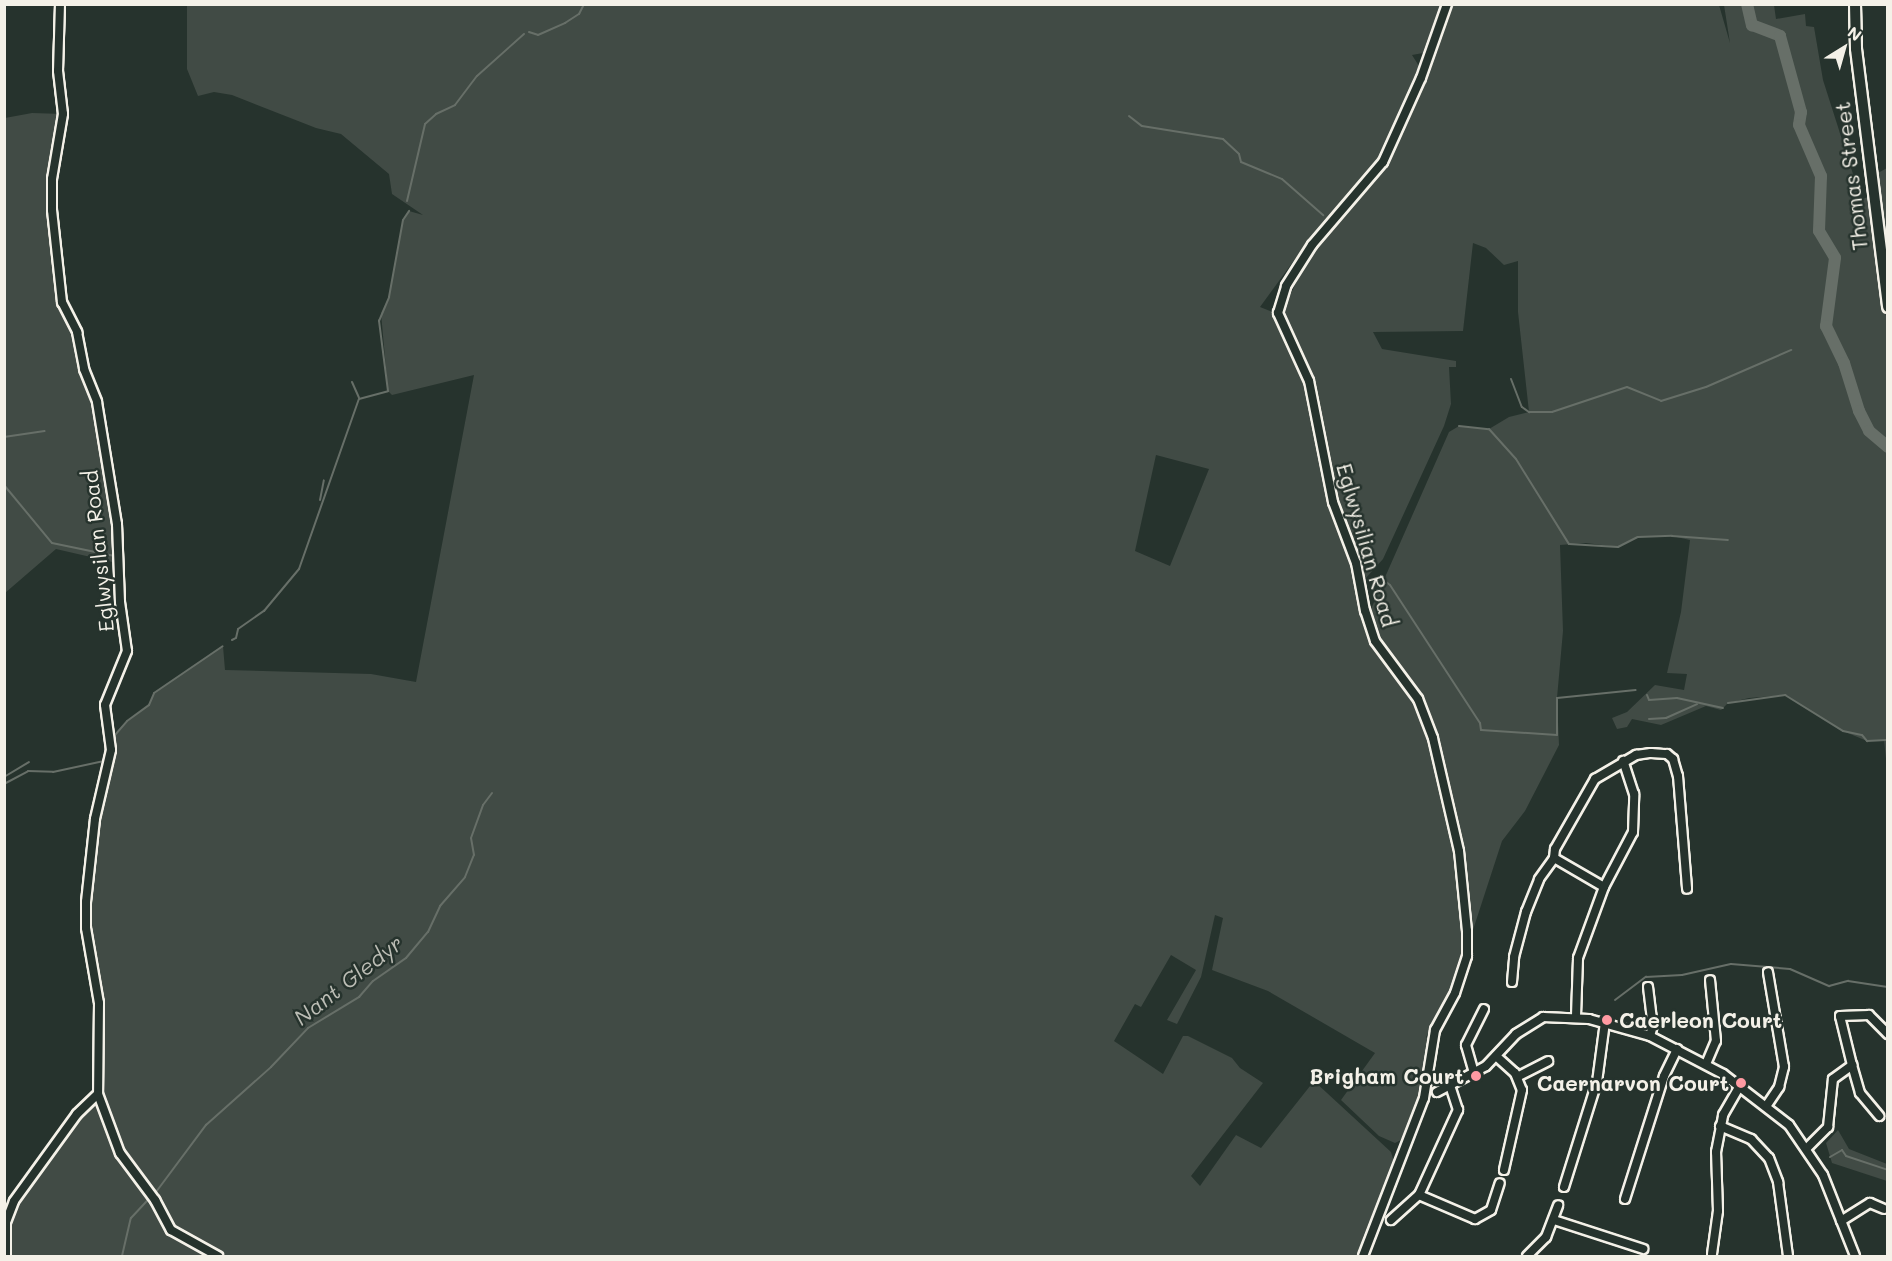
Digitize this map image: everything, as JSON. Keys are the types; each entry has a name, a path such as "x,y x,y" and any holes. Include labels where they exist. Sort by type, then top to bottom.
{"main road":[{"name":"Thomas Street","path":"1855,4 1857,60 1887,307"}],"street":[{"name":"Eglwysilan Road","path":"60,4 58,71 63,114 52,178 52,210 62,302 77,332 84,369 97,402 117,524 120,602 127,651 105,705 111,750 95,819 86,902 89,945 99,1003 98,1094"},
{"name":"Eglwysilian Road","path":"1363,1257 1424,1098 1435,1030 1455,993 1467,956 1467,931 1459,851 1433,738 1419,699 1375,641 1356,563 1333,502 1310,381 1278,313 1286,286 1312,245 1383,162 1421,78 1447,4"},
{"path":"1512,982 1514,957 1526,912 1539,879 1554,858 1555,849 1595,779 1623,761 1650,753 1667,754 1673,759 1678,776 1687,889"},
{"path":"1576,1016 1577,964 1604,887 1628,842 1635,815 1634,794 1623,761"},
{"path":"1554,858 1604,887"},
{"path":"1767,1105 1779,1087 1784,1067 1768,972"},
{"path":"1706,1064 1716,1041 1710,980"},
{"path":"1648,987 1653,1025 1650,1036"},
{"path":"1474,1073 1466,1045 1484,1010"},
{"path":"1437,1092 1474,1073 1496,1056 1532,1021 1556,1015 1576,1016 1650,1036 1706,1064 1740,1085 1767,1105 1807,1148 1855,1257"},
{"path":"1879,1116 1860,1093 1840,1016 1869,1015 1887,1034"},
{"path":"1564,1187 1597,1082 1605,1022"},
{"path":"1625,1199 1664,1076 1677,1049"},
{"path":"1496,1056 1517,1077 1522,1102 1504,1170"},
{"path":"1517,1077 1548,1061"},
{"path":"1807,1148 1828,1127 1833,1079 1852,1065"},
{"path":"1712,1254 1718,1210 1715,1161 1720,1126 1740,1085"},
{"path":"1392,1220 1419,1195 1458,1110 1450,1086"},
{"path":"6,1257 6,1222 14,1201 77,1114 98,1094 120,1153 155,1200 171,1230 218,1257"},
{"path":"1720,1126 1751,1139 1769,1158 1778,1182 1788,1257"},
{"path":"1419,1195 1475,1219 1491,1210 1500,1184"},
{"path":"1840,1221 1870,1203 1884,1209"},
{"path":"1527,1257 1546,1237 1558,1205"},
{"path":"1554,1220 1643,1249"}],"shaded area":[{"path":"187,5 1444,5 1430,42 1423,53 1412,55 1419,66 1380,160 1314,233 1260,307 1275,313 1284,340 1301,365 1366,625 1421,711 1455,846 1465,944 1454,990 1426,1037 1429,1041 1421,1095 1401,1140 1395,1143 1379,1136 1341,1100 1375,1053 1268,991 1212,970 1223,918 1215,915 1201,977 1177,1024 1167,1020 1196,970 1171,955 1141,1007 1135,1004 1114,1041 1163,1074 1183,1036 1188,1036 1232,1058 1240,1068 1263,1083 1191,1176 1200,1186 1236,1135 1261,1148 1314,1081 1391,1152 1394,1162 1363,1237 1360,1256 225,1256 171,1226 156,1192 115,1138 101,1094 89,909 92,864 115,735 127,721 149,705 154,693 223,646 225,670 371,674 416,682 474,375 392,395 388,391 381,313 389,297 403,220 409,211 423,215 392,194 389,174 341,134 316,128 232,95 214,92 198,96 187,69","holes":["1156,455 1209,469 1170,566 1135,551"]},
{"path":"1452,5 1719,5 1730,43 1724,5 1774,5 1776,19 1805,14 1806,26 1814,27 1823,80 1861,199 1869,197 1867,179 1887,168 1887,320 1870,209 1888,330 1887,768 1884,740 1867,741 1843,731 1785,695 1749,698 1728,703 1721,710 1706,706 1661,725 1632,719 1627,727 1617,729 1612,718 1627,712 1655,685 1684,690 1687,674 1667,673 1681,612 1690,540 1672,536 1639,537 1618,547 1586,543 1560,545 1563,631 1557,698 1559,745 1525,811 1502,841 1471,936 1462,844 1430,716 1406,675 1381,646 1371,609 1449,432 1459,426 1489,429 1509,417 1529,412 1518,312 1518,261 1504,265 1486,248 1473,243 1463,331 1373,332 1382,349 1456,361 1456,367 1449,367 1451,404 1444,426 1383,559 1365,579 1335,501 1310,373 1282,312 1310,254 1380,170 1428,71"},
{"path":"32,113 63,114 52,199 62,302 77,332 97,402 121,564 56,549 5,593 5,118"},
{"path":"92,1102 98,1106 123,1164 173,1236 211,1256 10,1256 8,1224 14,1207"},
{"path":"1838,1130 1849,1149 1887,1164 1887,1181 1832,1163 1826,1143"}],"waterway":[{"path":"529,32 538,35 565,23 579,14 584,4"},
{"path":"1747,4 1752,25 1780,36 1801,112 1799,125 1821,176 1819,231 1835,258 1826,326 1844,363 1859,411 1869,431 1888,447"},
{"path":"407,201 425,124 436,114 455,105 477,76 524,34"},
{"path":"1129,116 1142,126 1223,139 1239,154 1241,162 1282,179 1323,215"},
{"path":"232,640 236,638 238,629 264,611 299,569 359,399 388,391 379,321 389,297 403,220 409,211"},
{"path":"1511,379 1522,407 1529,412 1552,412 1627,387 1661,401 1706,387 1791,350"},
{"path":"352,382 359,398"},
{"path":"1459,426 1489,429 1516,459 1569,544 1618,547 1638,537 1672,536 1728,540"},
{"path":"4,437 45,431"},
{"path":"320,500 324,480"},
{"path":"4,485 52,543 115,556"},
{"path":"1381,578 1390,585 1480,723 1481,730 1557,735 1557,698 1636,690"},
{"path":"115,735 127,721 149,705 154,693 223,646"},
{"path":"1647,695 1649,700 1677,698 1723,708"},
{"path":"1728,703 1785,695 1843,731 1862,735 1867,741 1886,740"},
{"path":"1649,719 1666,718 1697,704"},
{"path":"4,784 28,771 53,772 104,761"},
{"path":"4,777 29,762"},
{"name":"Nant Gledyr","path":"156,1192 206,1125 271,1067 308,1028 359,997 373,981 406,958 428,932 440,906 465,877 474,855 471,838 483,805 492,793"},
{"path":"1615,1000 1646,977 1682,975 1731,964 1790,969 1829,986 1848,981 1888,987"},
{"path":"1830,1157 1842,1150 1846,1156 1888,1170"},
{"name":"Nant Gledyr","path":"122,1256 131,1218 149,1199"}],"place":[{"name":"Caerleon Court","path":"1607,1020"},
{"name":"Brigham Court","path":"1476,1076"},
{"name":"Caernarvon Court","path":"1741,1083"}]}
